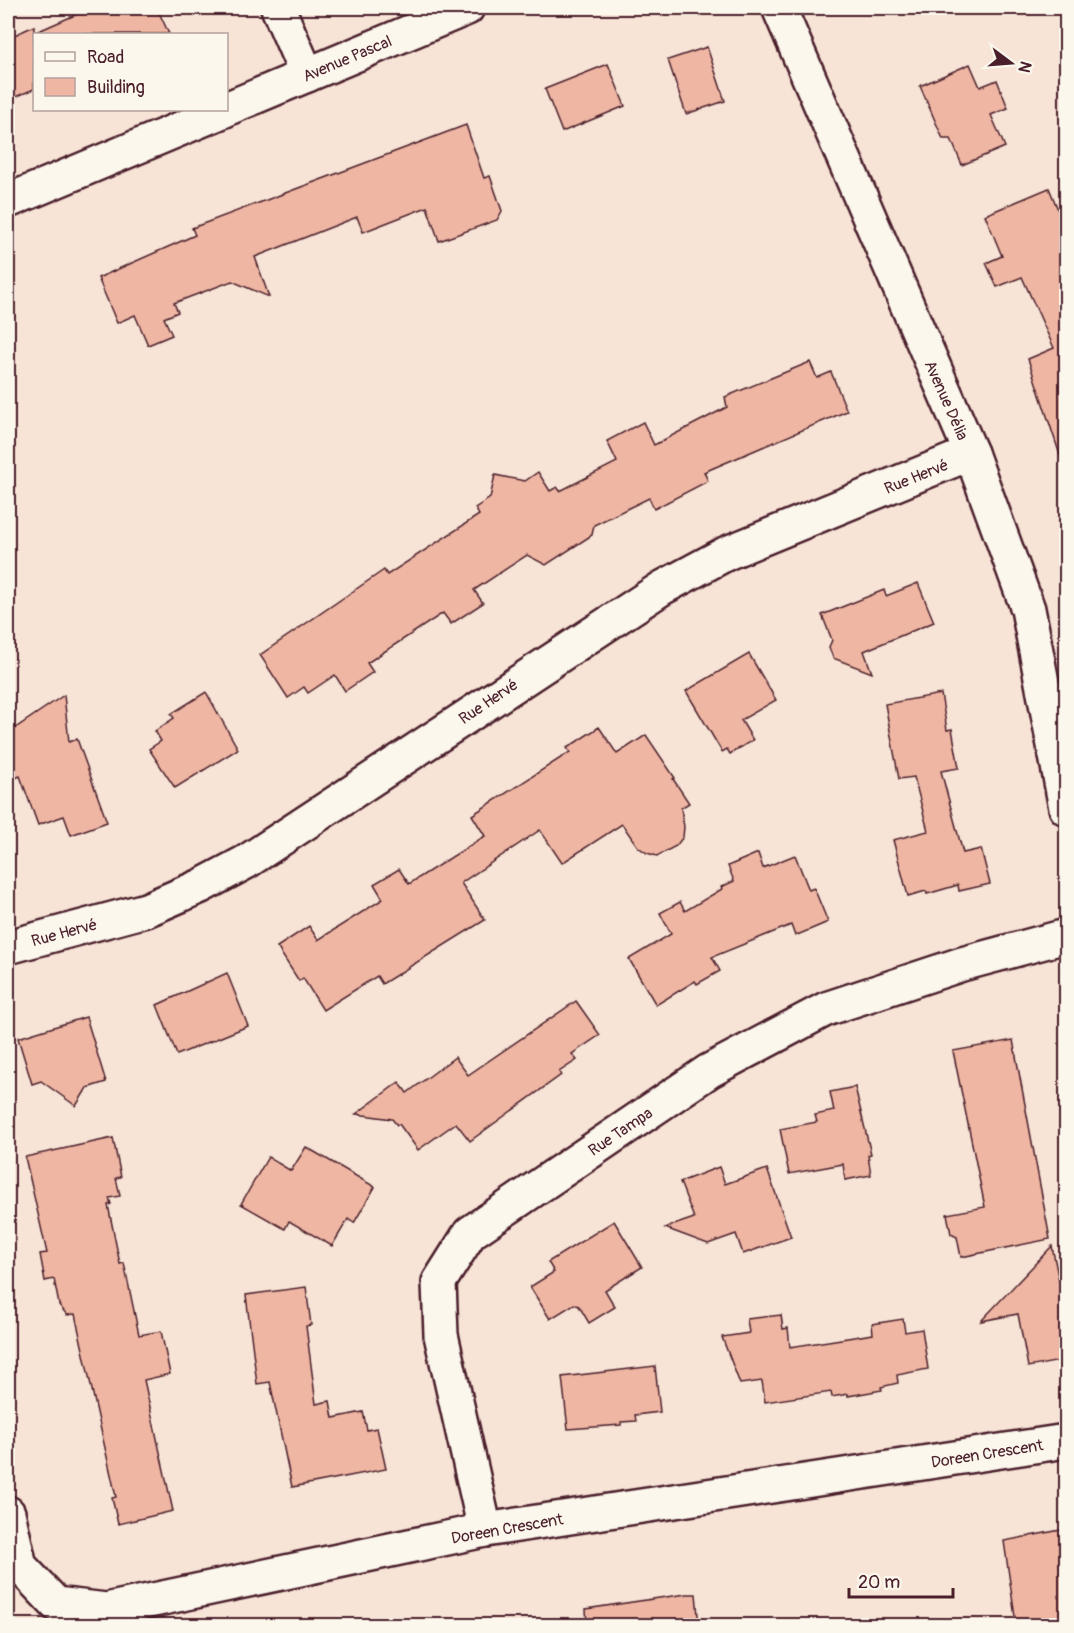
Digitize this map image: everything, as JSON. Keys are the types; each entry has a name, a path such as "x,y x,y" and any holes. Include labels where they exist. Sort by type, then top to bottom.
{"street":[{"path":"278,8 307,75"},
{"name":"Avenue Pascal","path":"228,108 467,8"},
{"name":"Avenue Délia","path":"778,8 971,453 1028,609 1066,808"},
{"name":"Avenue Pascal","path":"8,201 221,111"},
{"name":"Rue Hervé","path":"8,947 146,910 201,886 246,862 662,588 727,553 971,453"},
{"name":"Rue Tampa","path":"485,1530 441,1335 439,1282 470,1233 710,1071 826,1009 962,964 1066,936"},
{"name":"Doreen Crescent","path":"8,1513 20,1566 56,1605 106,1610 485,1530 1066,1441"}],"building":[{"path":"91,8 157,8 169,33 34,33"},
{"path":"34,26 33,89 8,100 8,38"},
{"path":"707,47 725,101 686,114 668,60"},
{"path":"608,64 625,106 562,132 545,89"},
{"path":"970,64 980,87 997,80 1008,108 991,115 1005,147 962,165 951,139 943,139 920,86"},
{"path":"466,125 484,178 490,176 502,211 497,220 439,241 427,207 363,232 357,217 255,257 269,297 232,281 174,303 178,312 164,318 172,335 148,345 135,315 117,323 98,278 195,235 192,228"},
{"path":"1049,188 1066,229 1066,463 1063,464 1028,359 1054,348 1022,277 997,287 986,263 1002,256 985,215"},
{"path":"810,362 817,378 831,372 847,411 704,472 708,481 654,509 649,498 594,525 592,535 546,565 527,555 474,590 483,603 451,624 443,613 367,663 373,672 345,691 335,675 308,693 304,687 288,698 260,655 384,570 387,575 479,515 475,508 490,498 495,475 525,481 538,472 550,491 557,487 560,491 617,462 607,441 643,422 654,445 727,407 725,397"},
{"path":"918,583 934,622 864,651 872,673 833,658 829,647 832,640 822,615 884,590 886,596"},
{"path":"749,654 776,700 741,720 753,740 730,754 727,749 722,752 686,691"},
{"path":"206,692 238,749 175,788 149,749 161,741 155,731 174,718 171,714"},
{"path":"941,694 947,730 952,729 959,768 941,771 963,853 981,849 990,884 959,891 958,885 927,894 926,891 908,896 893,840 928,831 914,777 899,779 885,704"},
{"path":"64,695 69,742 77,739 107,822 71,835 64,816 38,825 20,776 8,781 8,744 11,743 14,729"},
{"path":"599,727 617,754 646,735 675,778 673,779 689,803 681,808 683,837 676,846 657,856 647,853 638,847 622,824 562,863 540,830 461,883 485,920 382,984 377,976 323,1010 303,978 299,981 277,947 309,926 318,940 383,899 374,884 399,869 409,884 485,836 472,815 570,752 567,748"},
{"path":"758,853 763,868 795,855 809,890 814,888 828,922 795,936 791,925 712,957 720,971 697,984 695,981 656,1005 629,959 671,934 660,913 680,902 685,911 722,889 721,887 734,881 728,866"},
{"path":"227,973 248,1026 177,1055 157,1005"},
{"path":"576,1001 600,1035 572,1054 577,1060 559,1072 561,1075 470,1141 456,1123 418,1150 399,1124 397,1125 392,1119 356,1114 399,1082 407,1093 455,1057 468,1075"},
{"path":"86,1017 106,1082 87,1088 76,1106 41,1081 32,1084 18,1038"},
{"path":"1013,1040 1050,1239 961,1257 957,1237 951,1234 947,1214 985,1207 953,1051"},
{"path":"855,1087 871,1154 868,1155 871,1175 845,1180 843,1164 789,1174 780,1129 817,1122 815,1115 834,1111 830,1092"},
{"path":"113,1138 121,1177 116,1178 120,1196 109,1198 111,1204 108,1205 120,1264 124,1263 139,1335 161,1331 170,1374 144,1380 173,1511 118,1524 112,1498 116,1497 75,1314 67,1315 59,1305 54,1279 45,1281 40,1254 47,1253 25,1157"},
{"path":"306,1147 375,1187 354,1223 348,1219 332,1246 289,1221 285,1229 241,1204 268,1157 291,1171"},
{"path":"719,1167 725,1184 767,1169 791,1237 743,1254 736,1234 708,1244 665,1228 694,1218 680,1182"},
{"path":"614,1221 642,1267 605,1290 615,1307 589,1323 579,1306 574,1304 550,1319 530,1287 554,1272 548,1262"},
{"path":"1052,1246 1060,1286 1066,1285 1066,1360 1028,1367 1018,1314 981,1321"},
{"path":"306,1287 311,1325 306,1326 316,1404 330,1401 333,1418 363,1412 367,1430 377,1428 386,1469 292,1487 270,1382 257,1384 246,1295"},
{"path":"781,1315 783,1329 788,1328 790,1347 873,1334 872,1324 903,1319 905,1332 922,1329 928,1369 897,1375 898,1383 881,1387 882,1390 832,1397 831,1392 765,1402 762,1381 740,1384 722,1337 749,1333 747,1319"},
{"path":"655,1366 660,1412 635,1415 636,1421 621,1422 621,1425 568,1429 562,1377"},
{"path":"1066,1529 1066,1621 1040,1626 1035,1626 1035,1621 1016,1624 1004,1541"},
{"path":"696,1594 699,1626 587,1626 586,1609"}]}
